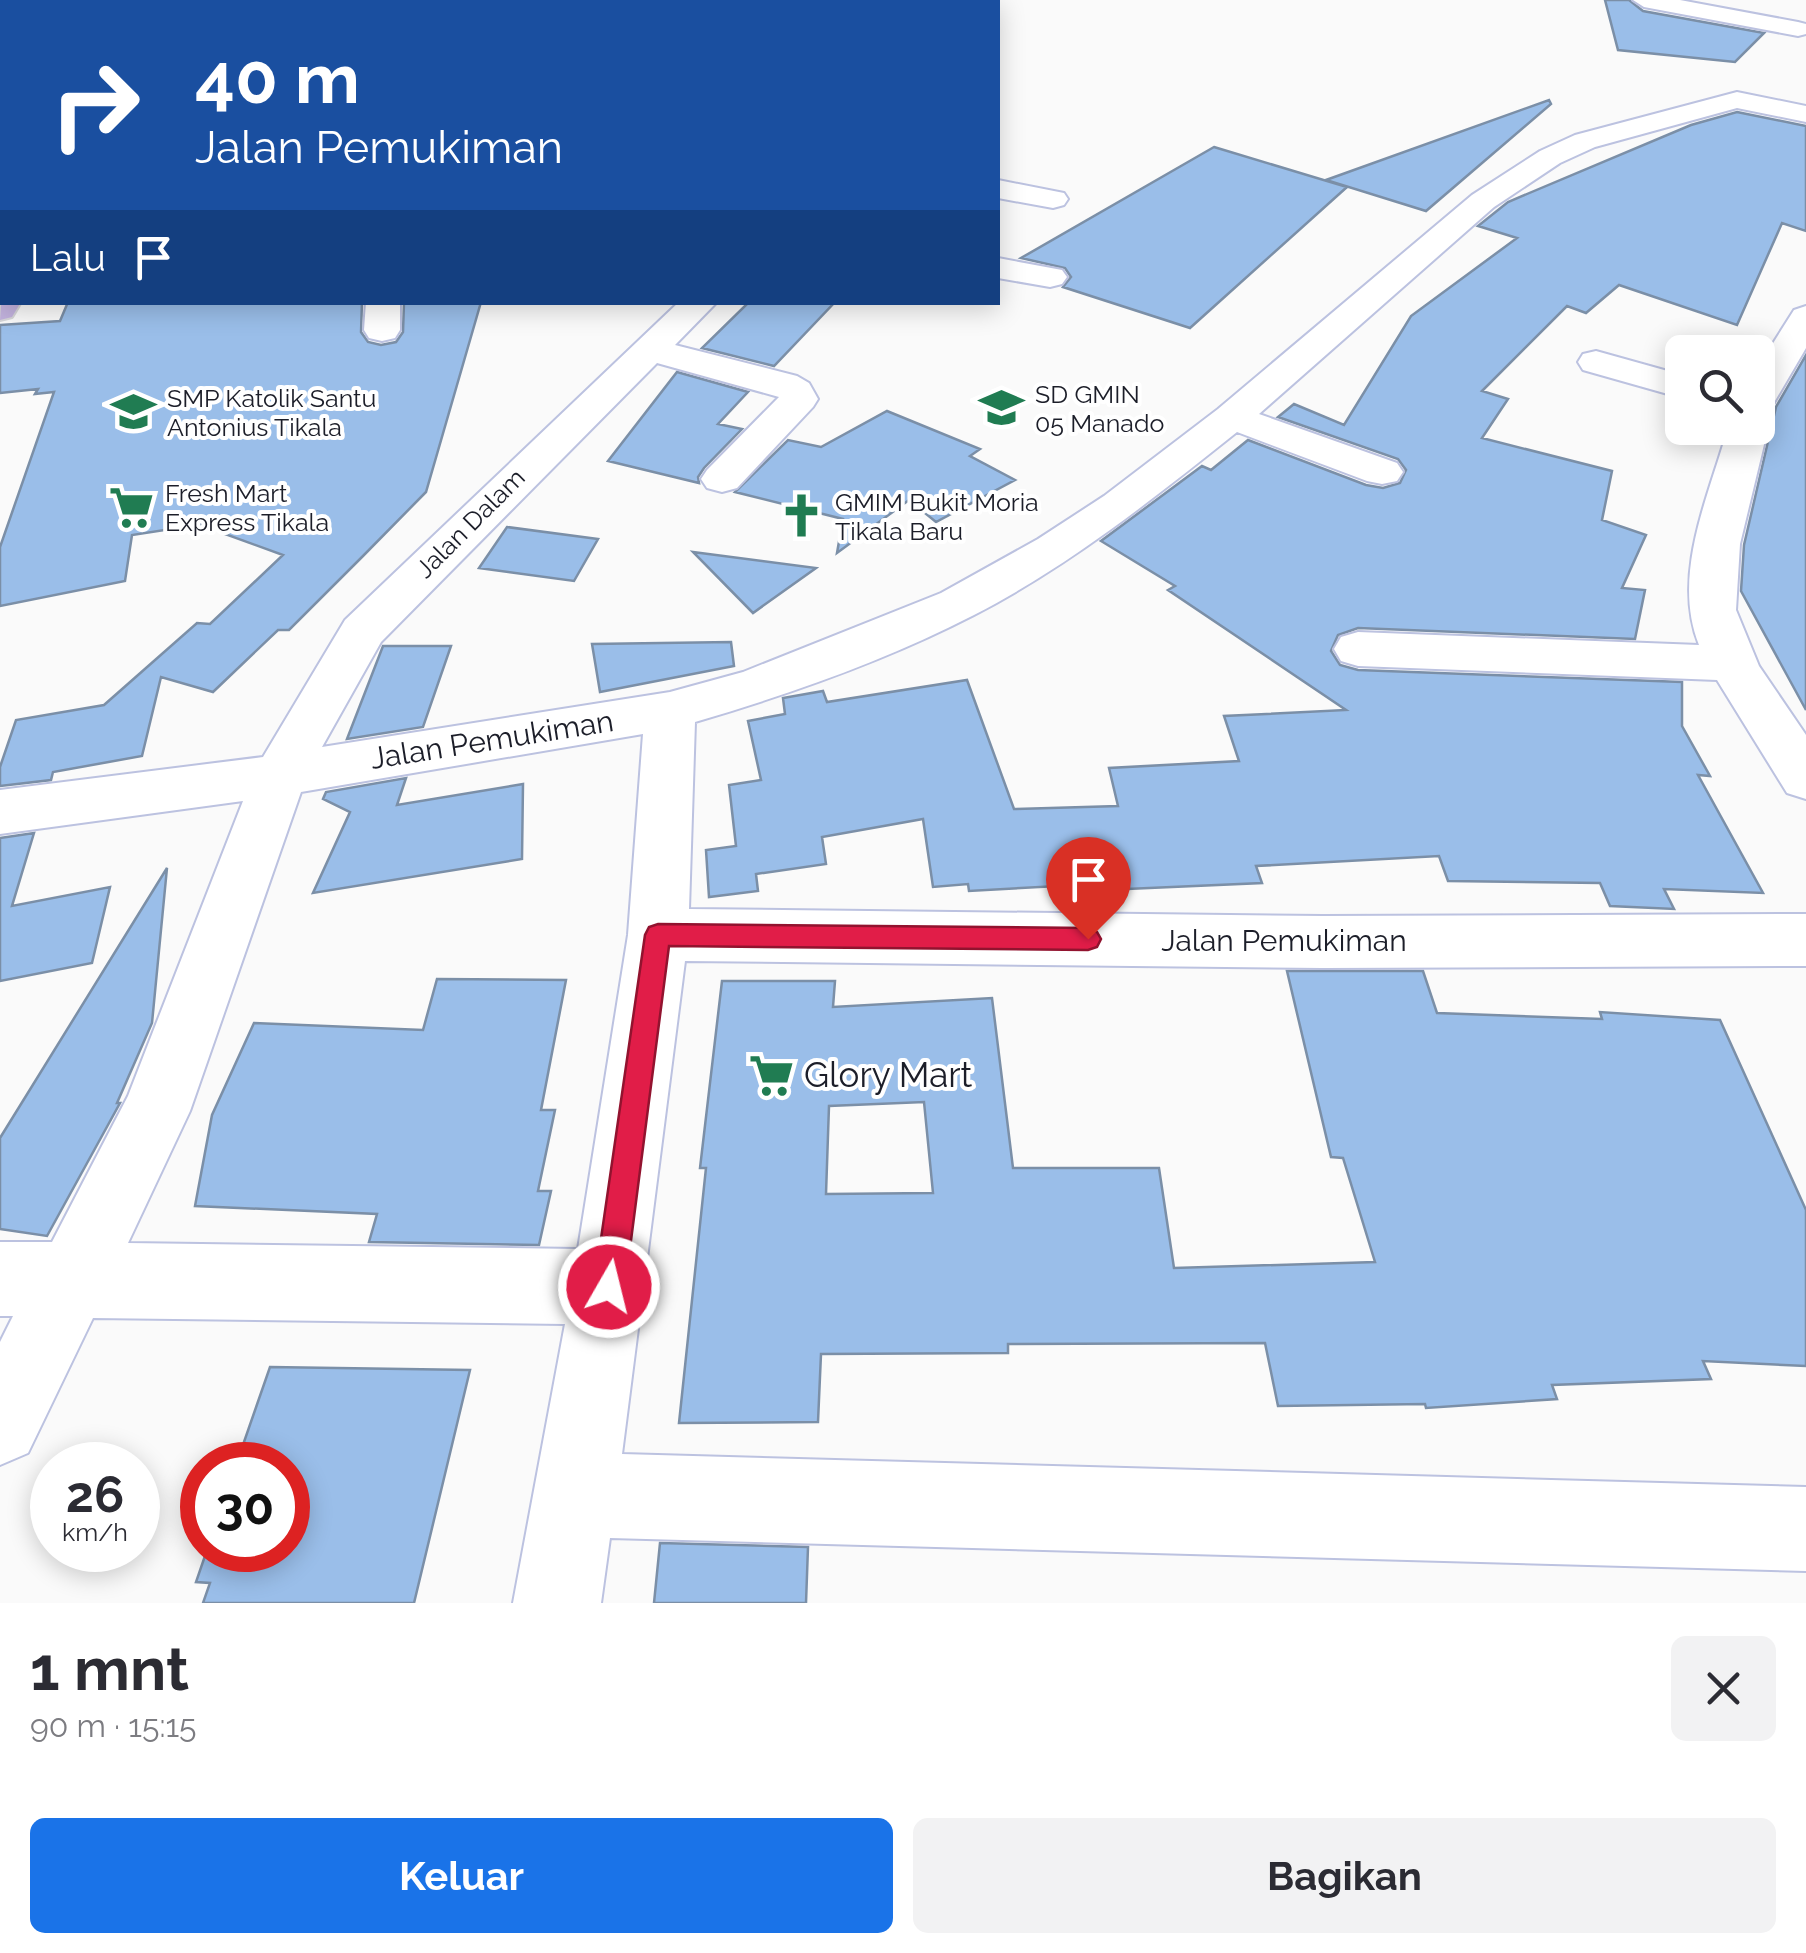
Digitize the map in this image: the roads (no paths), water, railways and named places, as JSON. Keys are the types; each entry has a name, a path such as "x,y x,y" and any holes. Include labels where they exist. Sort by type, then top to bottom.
{"street":[{"path":"1644,0 1798,29"},
{"path":"1785,51 1798,29 1802,0"},
{"path":"1738,100 1762,78"},
{"path":"1738,100 1806,114"},
{"name":"Jalan Pemukiman","path":"0,812 280,775 670,711 776,678 958,604 1054,550 1119,505 1232,417 1483,201 1550,156 1585,140 1738,100"},
{"path":"1000,189 1053,198"},
{"path":"1000,268 1050,277"},
{"name":"Jalan Dalam","path":"0,1425 156,1111 280,775 362,632 697,305"},
{"path":"1775,370 1806,318"},
{"path":"650,350 784,384 796,391 798,399 722,478"},
{"path":"1596,362 1665,382"},
{"path":"1232,417 1382,472"},
{"path":"1744,445 1714,572 1712,610 1724,648 1806,778"},
{"path":"1358,648 1735,663"},
{"path":"558,1603 609,1287 658,935 670,711"},
{"name":"Jalan Pemukiman","path":"658,935 1322,942 1806,940"},
{"path":"0,1279 609,1287"},
{"path":"577,1495 1806,1529"}],"place":[{"name":"SD GMIN 05 Manado","path":"1002,408"},
{"name":"SMP Katolik Santu Antonius Tikala","path":"134,412"},
{"name":"Fresh Mart Express Tikala","path":"132,507"},
{"name":"GMIM Bukit Moria Tikala Baru","path":"802,516"},
{"name":"Glory Mart","path":"771,1075"}]}
